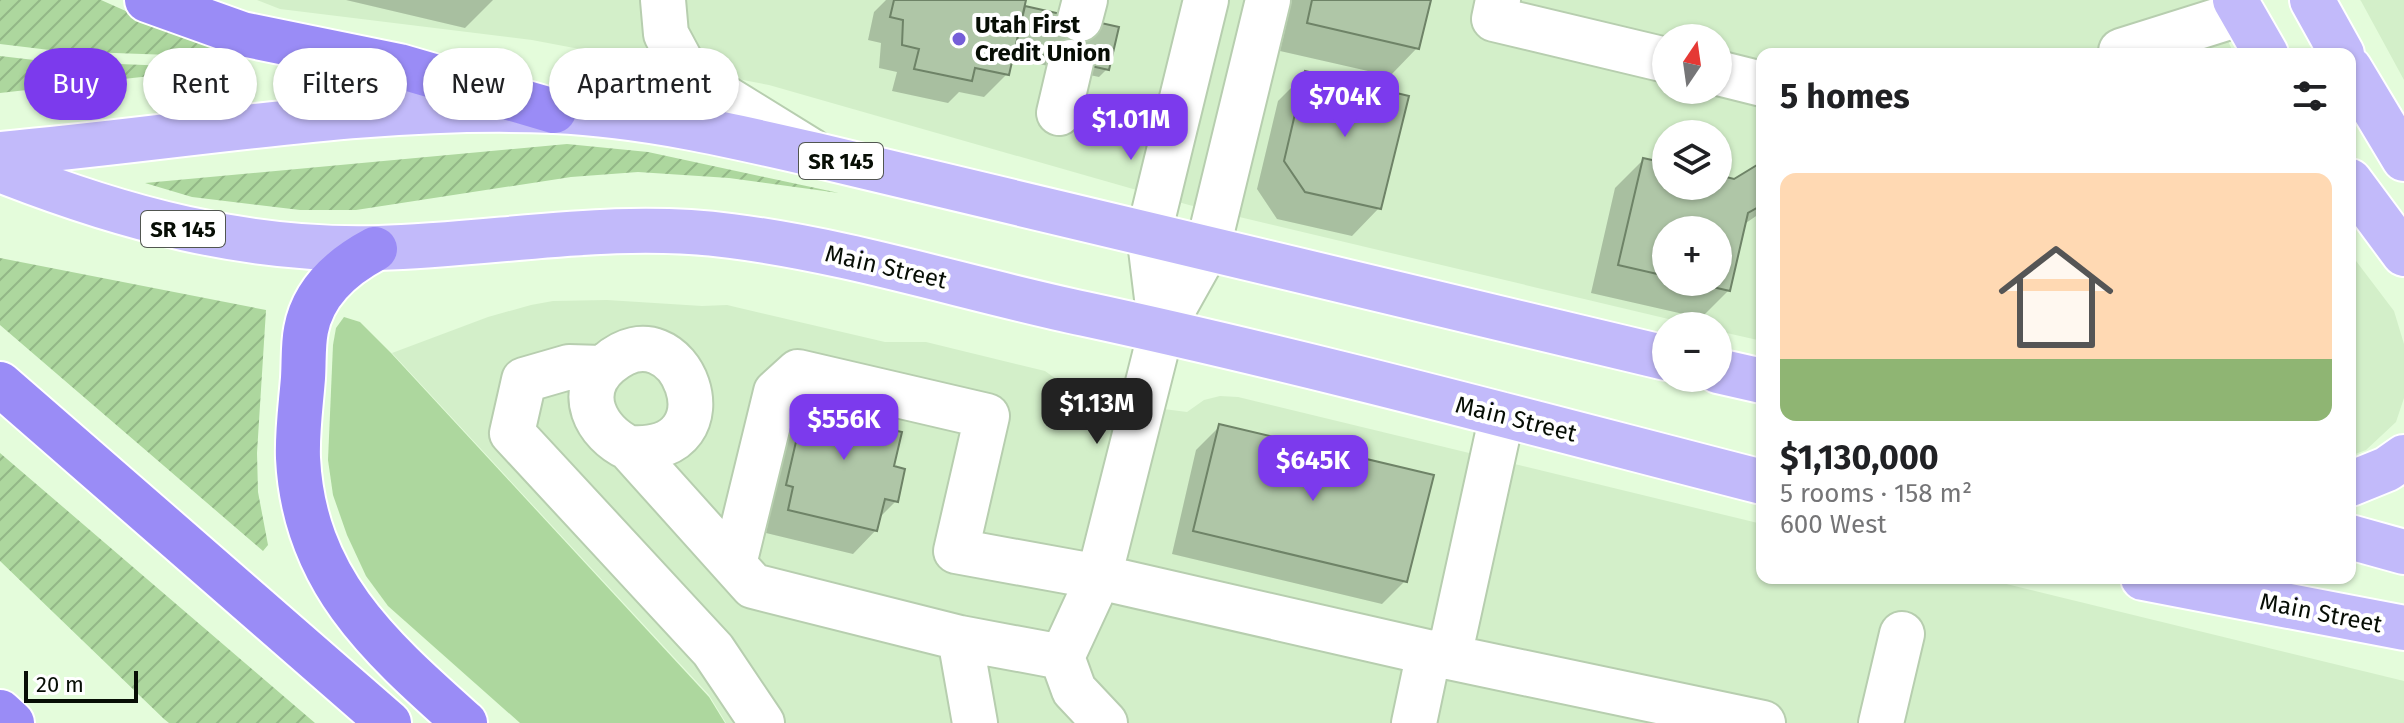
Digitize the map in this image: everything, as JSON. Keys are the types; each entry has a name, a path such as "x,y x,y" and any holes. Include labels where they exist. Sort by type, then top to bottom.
{"highway":[{"path":"147,0 242,34 399,66 549,110"},
{"path":"375,249 355,259 336,275 314,307 306,329 298,456 301,487 319,550 352,610 399,664 465,723"},
{"path":"0,384 389,723"},
{"path":"0,712 12,723"}],"main road":[{"path":"2312,0 2339,48"},
{"path":"2238,7 2262,48"},
{"path":"2356,79 2404,159"},
{"name":"SR 145","path":"0,154 329,117 455,111 549,111"},
{"name":"SR 145","path":"643,120 680,125 816,155 1652,355"},
{"name":"Main Street","path":"0,170 91,205 192,231 280,245 375,249 646,229 728,235 811,249 1161,331 1756,480"},
{"path":"2356,189 2404,254"},
{"path":"1732,374 1756,380"},
{"path":"2356,482 2387,469 2404,457"},
{"path":"2356,539 2404,552"},
{"name":"Main Street","path":"2174,584 2404,628"}],"street":[{"path":"663,0 666,34 688,75 816,155"},
{"path":"1161,331 1149,233 1206,0"},
{"path":"1105,723 1074,690 1062,657 1099,577 1161,331 1208,247 1268,0"},
{"path":"1498,0 1494,19 1652,57"},
{"path":"2129,48 2238,7"},
{"path":"1059,113 1071,62"},
{"path":"1732,76 1756,82"},
{"path":"645,350 661,354 675,362 685,375 691,406 686,422 676,435 662,445 646,449 629,448 614,441 594,415 594,383 602,368 629,351 645,350"},
{"path":"602,368 569,367 524,380 512,433 713,650 762,723"},
{"path":"734,564 776,392 798,372 987,416 956,551 1099,577 1439,655 1763,723"},
{"path":"1414,723 1439,655 1502,415"},
{"path":"629,448 753,586 960,638 1062,657"},
{"path":"1881,723 1902,634"},
{"path":"960,638 975,723"}],"shaded area":[{"path":"0,0 101,0 229,48 143,48 143,54 127,53 127,48 33,48 0,44"},
{"path":"257,0 2209,0 2231,48 1756,48 1756,340 1732,334 1732,312 1652,312 1652,315 1189,205 769,85 739,79 739,48 574,48 280,9"},
{"path":"2404,0 2404,80 2361,1"},
{"path":"0,56 24,59 24,90 0,93"},
{"path":"127,64 143,65 143,77 127,79"},
{"path":"567,144 648,152 839,193 729,178 638,172 571,177 356,210 300,210 192,197 145,183"},
{"path":"0,258 266,310 257,453 258,492 268,545 263,551 0,325"},
{"path":"2356,261 2394,311 2404,344 2404,398 2396,422 2366,450 2356,454"},
{"path":"553,301 727,305 885,342 926,342 1045,371 1063,384 1070,397 1187,412 1204,400 1220,396 1238,397 1756,523 1756,584 2007,584 2404,681 2404,723 726,723 709,695 392,353 488,317"},
{"path":"344,317 360,322 391,353 709,697 725,723 520,723 388,606 366,576 333,495 328,460 333,345 336,328"},
{"path":"0,453 315,723 169,723 164,719 0,561"}],"building":[{"name":"Utah First Credit Union","path":"894,0 1026,0 1009,75 975,68 972,81 914,69 919,49 902,45 903,20 890,17"},
{"path":"1312,0 1431,0 1419,49 1307,23"},
{"path":"1025,6 1119,27 1109,70 1015,49"},
{"path":"1305,71 1409,96 1381,209 1305,192 1284,161"},
{"path":"1643,158 1652,160 1652,200 1732,200 1732,178 1756,166 1756,208 1748,213 1732,282 1732,216 1652,216 1652,273 1618,265"},
{"path":"834,380 869,388 861,423 902,432 894,466 905,469 898,502 885,499 877,531 788,510 793,487 786,485 804,407 827,413"},
{"path":"1219,424 1434,475 1407,582 1193,531"}],"place":[{"name":"Utah First Credit Union","path":"959,39"}]}
